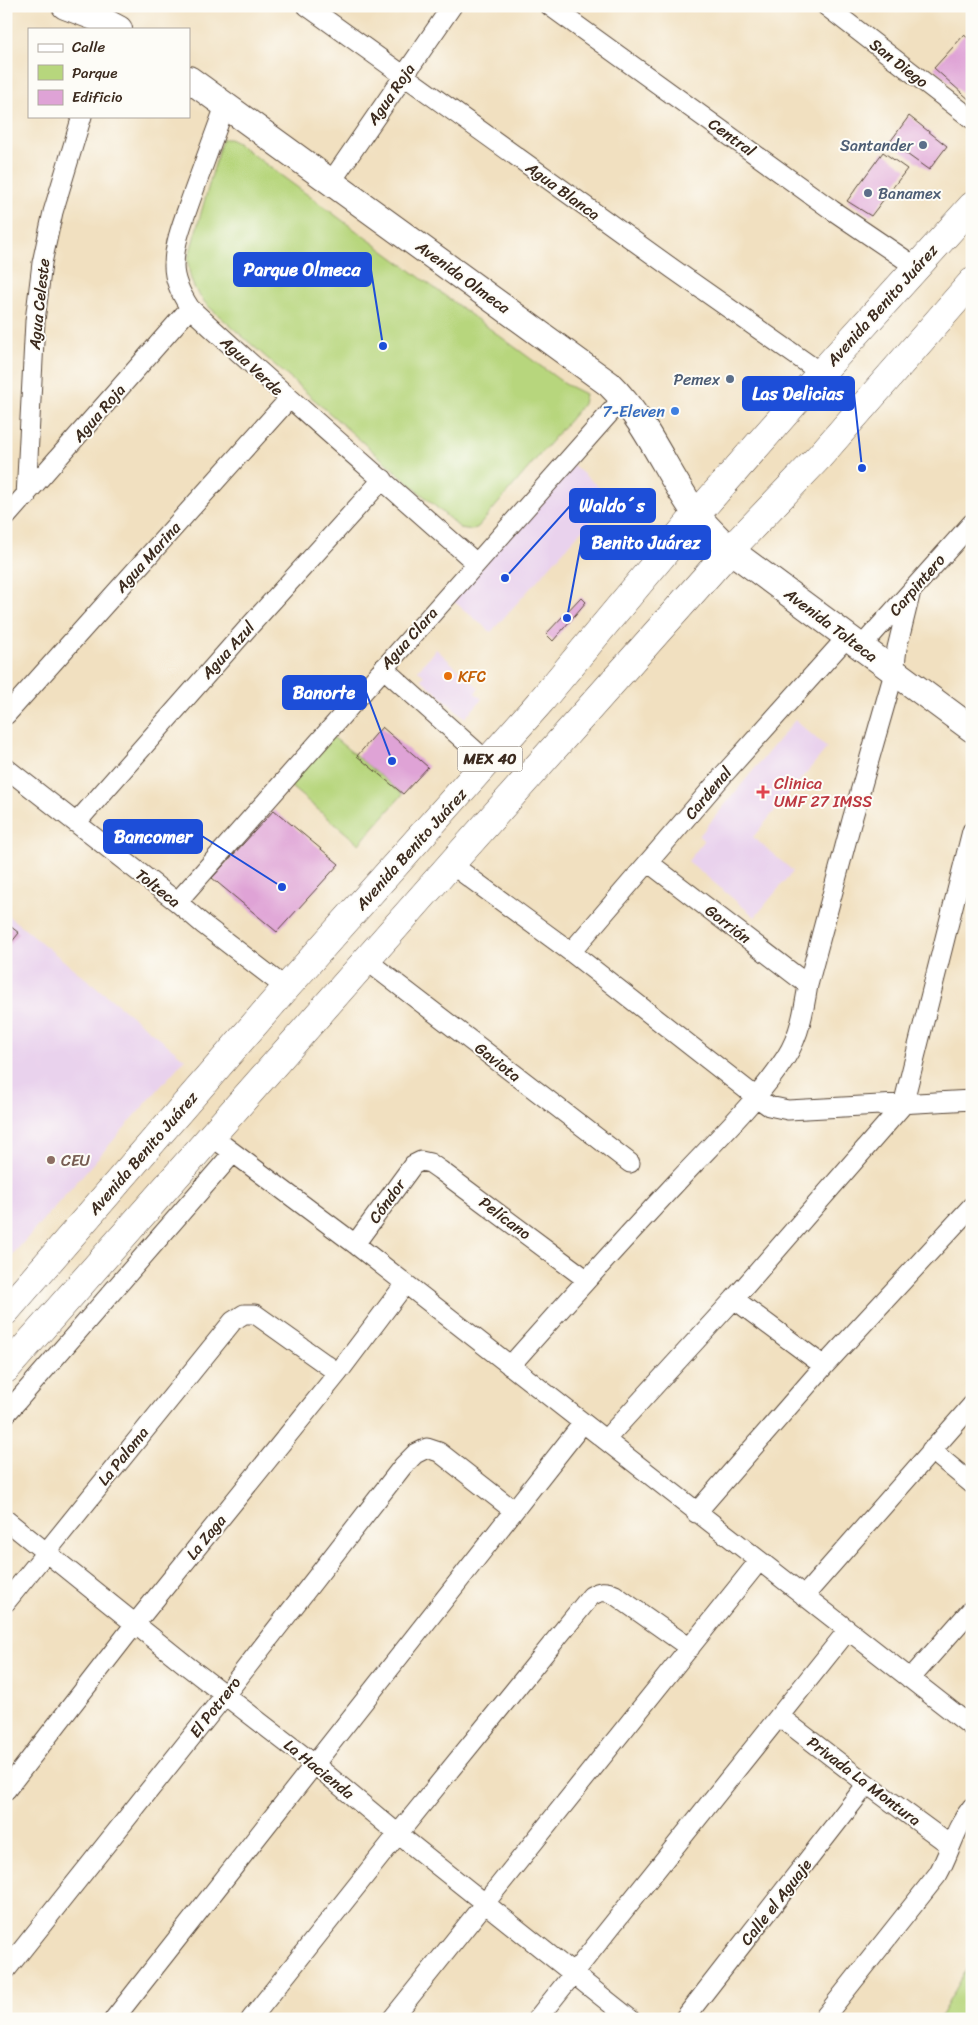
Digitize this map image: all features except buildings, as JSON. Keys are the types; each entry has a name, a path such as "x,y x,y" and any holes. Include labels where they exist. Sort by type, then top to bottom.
{"main road":[{"name":"Avenida Benito Juárez","path":"6,1311 286,988 541,701 696,515 820,373 972,206"},
{"name":"MEX 40","path":"6,1369 730,550 819,457 972,282"}],"street":[{"path":"65,6 117,28"},
{"name":"Agua Blanca","path":"307,6 820,373"},
{"name":"Agua Roja","path":"330,182 452,6"},
{"name":"Central","path":"550,6 832,210 916,267"},
{"name":"San Diego","path":"826,6 972,118"},
{"name":"Avenida Olmeca","path":"190,80 590,369 623,398 637,416 696,515"},
{"name":"Agua Verde","path":"225,106 181,227 175,250 174,268 178,284 190,308 289,400 476,564"},
{"name":"Agua Celeste","path":"26,497 35,321 42,263 54,212 81,118"},
{"name":"Agua Roja","path":"6,517 26,497 190,308"},
{"name":"Agua Clara","path":"177,902 623,398"},
{"name":"Agua Marina","path":"6,715 289,400"},
{"name":"Agua Azul","path":"76,823 239,638 382,480"},
{"name":"Avenida Tolteca","path":"696,515 730,550 972,729"},
{"name":"Carpintero","path":"854,642 911,592 972,523"},
{"path":"510,1366 586,1279 756,1097 786,1056 797,1034 804,1010 808,985 852,820 894,673 897,648 911,592"},
{"name":"Cardenal","path":"571,952 725,773 854,642"},
{"path":"383,668 488,762"},
{"name":"Tolteca","path":"6,768 286,988"},
{"path":"605,1440 734,1299 903,1104 972,831"},
{"name":"Gorrión","path":"649,863 808,985"},
{"path":"451,864 571,952 769,1106 788,1110 972,1100"},
{"name":"Gaviota","path":"366,960 630,1163"},
{"path":"211,1136 355,1244 696,1513 972,1727"},
{"path":"6,1414 233,1153"},
{"name":"Pelícano","path":"421,1161 430,1163 440,1170 586,1279"},
{"name":"Cóndor","path":"355,1244 413,1165 421,1161"},
{"path":"696,1513 824,1366 972,1206"},
{"name":"La Zaga","path":"6,1790 135,1624 338,1373 405,1284"},
{"path":"734,1299 824,1366"},
{"name":"La Paloma","path":"6,1602 233,1321 244,1314 255,1314 338,1373"},
{"path":"804,1596 931,1450 972,1406"},
{"path":"114,2019 583,1423"},
{"name":"El Potrero","path":"6,1970 414,1454 427,1448 439,1452 513,1510"},
{"path":"931,1450 972,1484"},
{"name":"La Hacienda","path":"6,1520 224,1695 314,1764 398,1834 630,2019"},
{"path":"392,2019 760,1561"},
{"path":"251,2019 591,1596 599,1591 607,1591 615,1595 690,1648"},
{"path":"910,1679 972,1609"},
{"path":"537,2019 848,1630"},
{"name":"Privada La Montura","path":"779,1716 867,1784 950,1844"},
{"name":"Calle el Aguaje","path":"684,2019 867,1784"},
{"path":"823,2019 938,1874 946,1860 956,1830 972,1807"}],"shaded area":[{"path":"572,464 611,498 491,632 452,600"},
{"path":"436,649 479,688 475,693 482,699 465,718 421,679 424,676 418,670"},
{"name":"Clinica UMF 27 IMSS","path":"795,720 827,748 753,837 793,871 755,917 688,861 704,841 699,836"},
{"name":"CEU","path":"6,914 185,1059 6,1262"}],"green space":[{"path":"222,139 229,139 237,143 565,384 585,394 583,404 478,527 472,530 460,528 209,307 196,291 191,280 188,259"},
{"path":"327,732 403,794 359,844 284,781"},
{"path":"972,1960 972,2019 939,2019"}],"place":[{"name":"Santander","path":"923,145"},
{"name":"Banamex","path":"868,193"},
{"name":"Parque Olmeca","path":"383,346"},
{"name":"Pemex","path":"730,379"},
{"name":"7-Eleven","path":"675,411"},
{"name":"Las Delicias","path":"862,468"},
{"name":"Waldo´s","path":"505,578"},
{"name":"Benito Juárez","path":"567,618"},
{"name":"KFC","path":"448,676"},
{"name":"Banorte","path":"392,761"},
{"name":"Clinica UMF 27 IMSS","path":"763,792"},
{"name":"Bancomer","path":"282,887"},
{"name":"CEU","path":"51,1160"}]}
